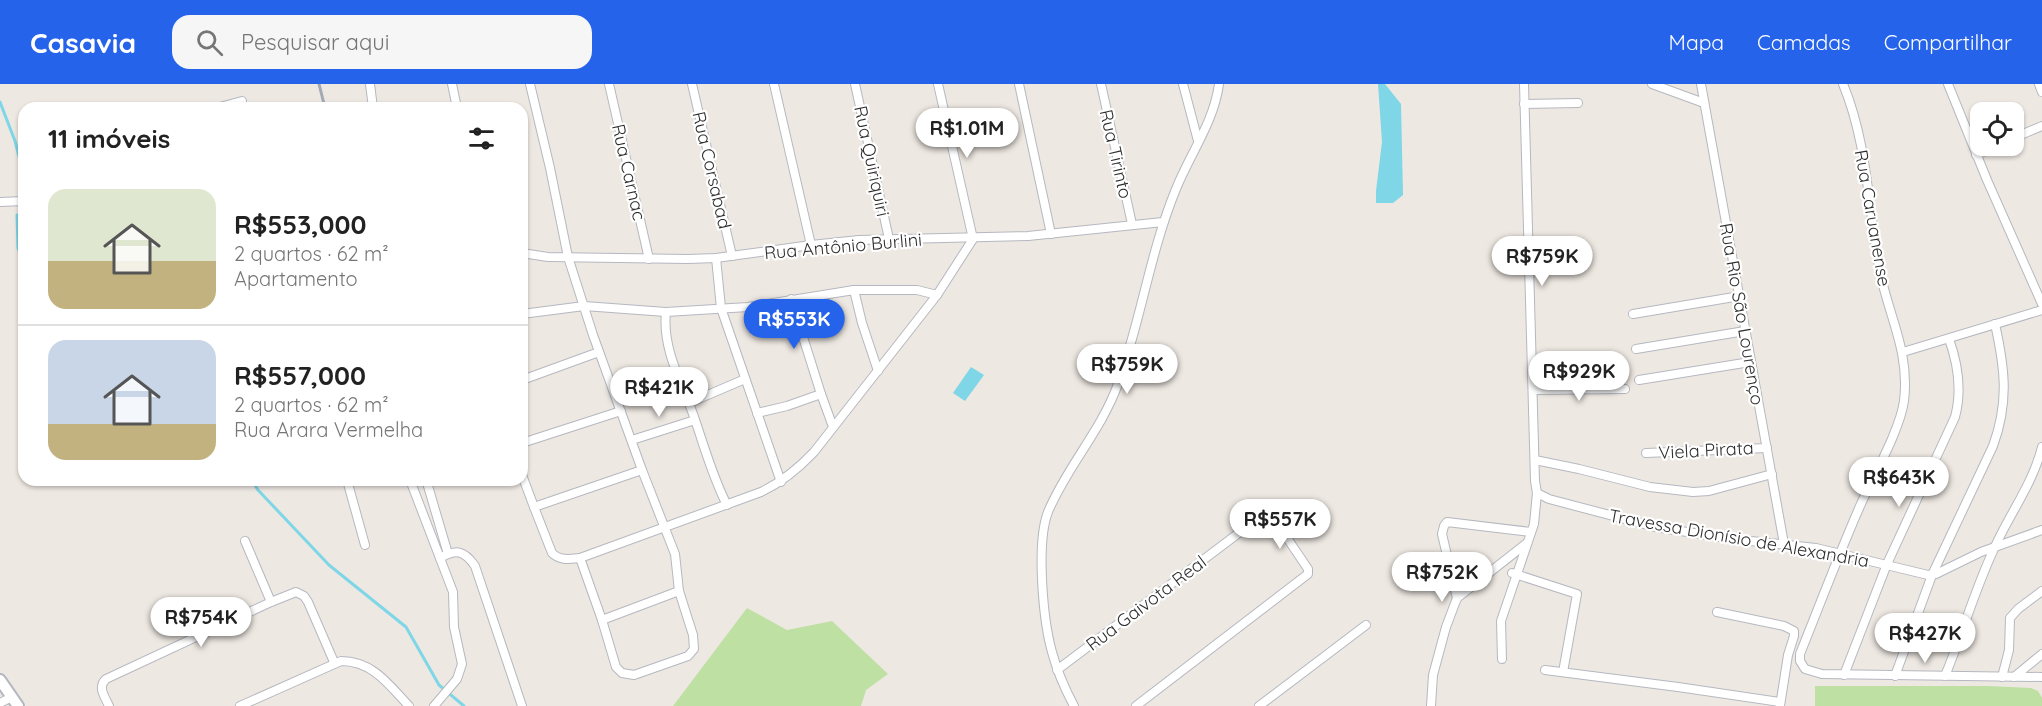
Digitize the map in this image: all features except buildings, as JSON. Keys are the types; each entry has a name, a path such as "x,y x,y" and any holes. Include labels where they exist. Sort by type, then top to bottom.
{"main road":[{"path":"0,680 15,702"}],"street":[{"path":"370,84 372,102"},
{"path":"452,84 456,102"},
{"path":"530,84 568,257 599,352 675,554 679,591 693,635 694,649 688,656 634,675 622,673 616,667 580,558"},
{"name":"Rua Carnac","path":"609,84 649,259"},
{"name":"Rua Corsabad","path":"692,84 732,256"},
{"path":"774,84 811,245"},
{"name":"Rua Quiriquiri","path":"855,84 889,238"},
{"path":"526,486 552,553 557,558 580,558 761,492 782,482 800,468 937,295 973,239 938,84"},
{"path":"1019,84 1051,234"},
{"name":"Rua Tirinto","path":"1101,84 1132,224"},
{"path":"1183,84 1198,141"},
{"path":"1074,706 1057,670 1051,650 1041,549 1043,532 1048,512 1100,422 1117,386 1129,351 1163,222 1176,188 1213,110 1219,84"},
{"path":"1502,659 1501,621 1514,574 1534,524 1537,493 1524,84"},
{"path":"1652,84 1704,103"},
{"name":"Rua Rio São Lourenço","path":"1701,84 1784,544"},
{"name":"Rua Caruanense","path":"1800,662 1840,552 1900,416 1905,387 1903,352 1881,277 1860,140 1854,112 1844,84"},
{"path":"1948,84 1970,139"},
{"path":"2039,84 2042,92"},
{"path":"236,102 242,100"},
{"path":"1524,104 1578,103"},
{"path":"2024,133 2042,126"},
{"path":"1977,156 2042,304"},
{"path":"0,202 18,201"},
{"name":"Rua Antônio Burlini","path":"528,254 548,257 716,258 811,245 889,238 973,239 1051,234 1163,222"},
{"path":"716,258 721,308 782,482"},
{"path":"528,313 584,306 666,312 748,307 854,290 917,290 937,295"},
{"path":"854,290 862,323 878,370"},
{"path":"1633,314 1740,296"},
{"path":"791,299 833,427"},
{"path":"1903,352 2042,310"},
{"path":"666,312 664,325 675,370 689,403 714,479 727,505"},
{"path":"1895,676 1932,575 1993,446 2002,418 2004,377 1995,324"},
{"path":"1636,349 1745,332"},
{"path":"1844,675 1887,564 1955,417 1959,392 1956,362 1949,339"},
{"path":"528,378 599,352"},
{"path":"1640,380 1750,362"},
{"path":"689,403 745,379"},
{"path":"1533,390 1625,389"},
{"path":"757,413 787,406 821,394"},
{"path":"528,441 621,411"},
{"path":"632,440 695,420"},
{"name":"Viela Pirata","path":"1646,453 1767,448"},
{"path":"1945,676 1980,578 1994,547 2019,503 2042,452"},
{"path":"1535,460 1650,487 1693,492 1709,491 1772,474"},
{"path":"534,507 642,470"},
{"path":"349,486 365,545"},
{"path":"414,486 444,556"},
{"path":"428,486 453,592 454,627 462,664 457,679 434,706"},
{"name":"Travessa Dionísio de Alexandria","path":"1537,493 1550,499 1655,527 1840,552 1932,575"},
{"name":"Rua Gaivota Real","path":"1057,670 1264,515 1273,517 1308,569 1308,574 1136,706"},
{"path":"1457,598 1442,534 1447,522 1531,532"},
{"path":"1932,575 1994,547 2042,530"},
{"path":"245,541 271,602"},
{"path":"1431,706 1433,675 1446,627 1457,598 1527,543"},
{"path":"444,556 461,552 468,556 475,566 522,706"},
{"path":"1514,574 1577,594 1563,672"},
{"path":"602,620 679,591"},
{"path":"2002,677 2009,650 2010,618 2042,591"},
{"path":"109,706 101,687 102,682 106,679 296,592 304,596 308,602 334,662"},
{"path":"1545,670 1780,704 1794,631 1790,628 1717,612"},
{"path":"1259,706 1366,625"},
{"path":"2014,677 2042,654"},
{"path":"240,706 334,662 359,662 372,668 409,706"},
{"path":"1786,666 1800,662 1812,672 1844,675 2042,677"},
{"path":"0,703 15,702"}],"green space":[{"path":"747,608 787,630 832,621 888,674 866,690 861,706 673,706"},
{"path":"1815,686 2031,688 2038,691 2042,698 2042,706 1815,706"}],"water":[{"path":"1378,84 1385,84 1401,104 1403,195 1393,203 1376,203 1382,142"},
{"path":"971,367 984,375 965,401 953,393"}],"waterway":[{"path":"0,102 18,152"},
{"path":"17,215 18,248"},
{"path":"256,486 329,565 406,627 439,685 464,706"}],"railway":[{"path":"319,84 324,102"}]}
